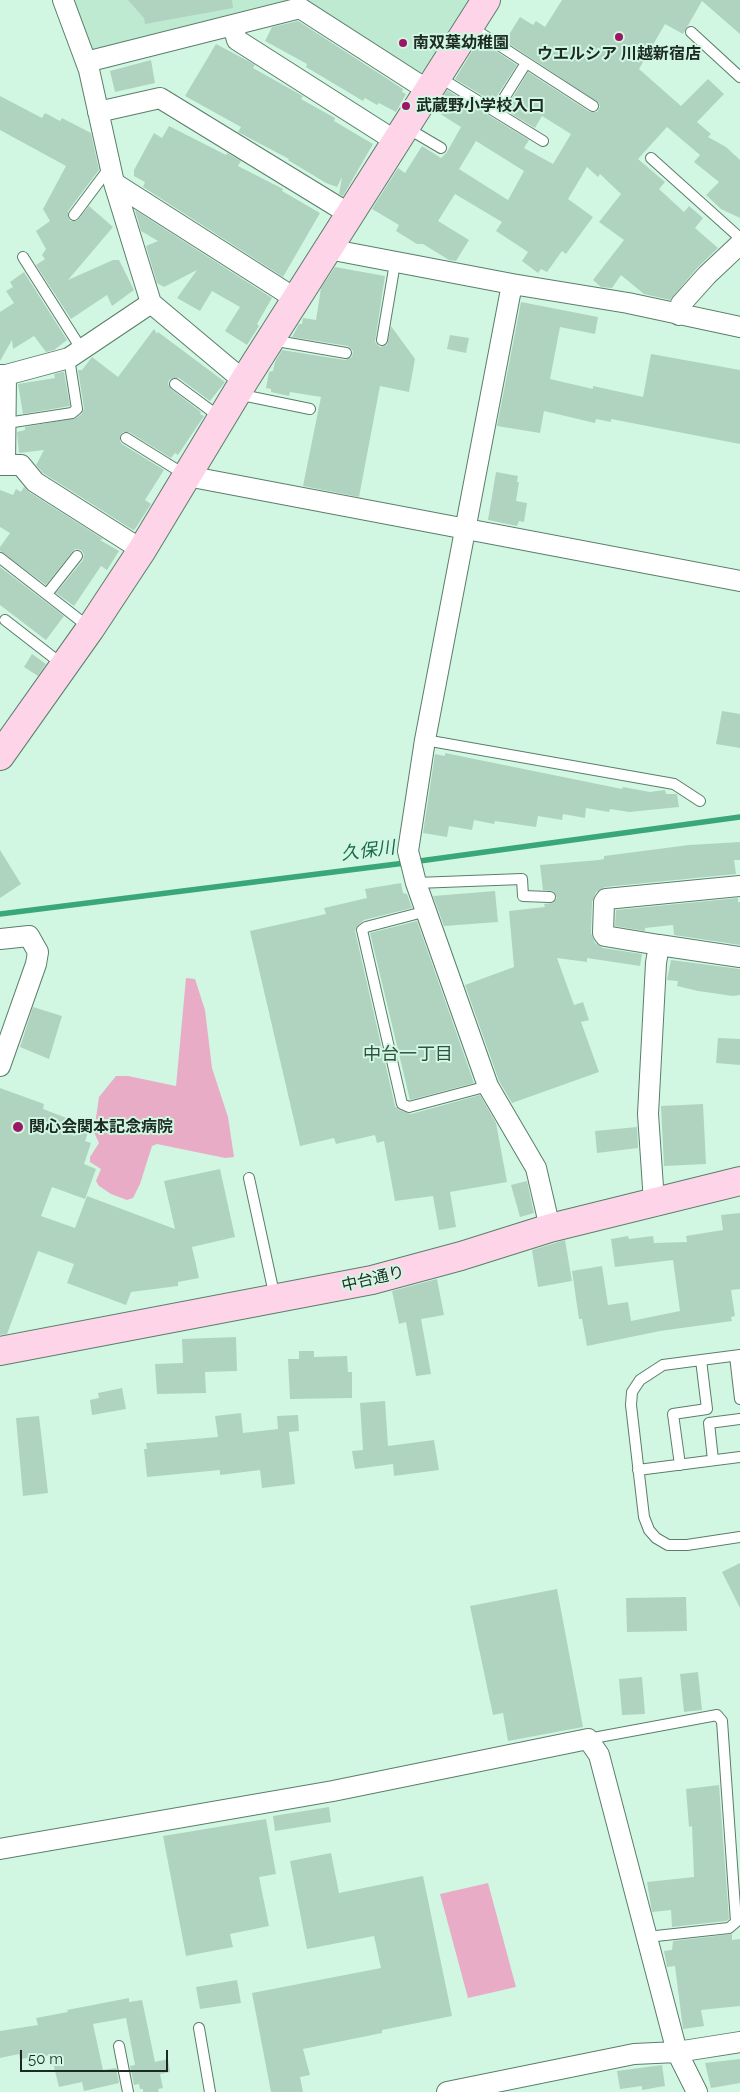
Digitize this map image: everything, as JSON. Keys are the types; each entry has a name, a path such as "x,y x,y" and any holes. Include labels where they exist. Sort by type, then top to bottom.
{"street":[{"path":"63,0 86,62 112,175 151,303 240,387"},
{"path":"0,756 90,629 142,550 240,387 351,216 486,0"},
{"path":"86,62 300,8 434,84"},
{"path":"233,26 237,40 402,135"},
{"path":"98,112 160,98 351,216"},
{"path":"112,175 296,299"},
{"path":"679,315 681,304 706,275 740,244"},
{"path":"328,249 395,263 628,303 740,327"},
{"path":"512,284 425,740 412,868 488,1086 536,1168 550,1228"},
{"path":"142,550 35,482 21,465 2,464 7,423 3,375 76,354 151,303"},
{"path":"187,476 740,581"},
{"path":"740,886 606,899 604,902 603,934 605,936 740,957"},
{"path":"0,939 29,936 38,952 36,964 0,1066"},
{"path":"654,1202 648,1114 656,963 659,945"},
{"name":"中台通り","path":"0,1351 372,1280 461,1256 550,1228 740,1181"},
{"path":"0,1849 333,1791 588,1739 599,1755 677,2052 697,2092"},
{"path":"447,2092 634,2054 677,2052 740,2042"}],"lane":[{"path":"470,26 592,106"},
{"path":"692,32 740,77"},
{"path":"496,111 526,63"},
{"path":"434,84 496,111 543,141"},
{"path":"402,135 441,148"},
{"path":"651,158 740,238"},
{"path":"74,215 112,175"},
{"path":"7,423 72,413 77,409 76,354 23,257"},
{"path":"382,340 395,263"},
{"path":"270,340 346,353"},
{"path":"175,384 222,418"},
{"path":"240,387 310,409"},
{"path":"126,438 187,476"},
{"path":"47,594 77,556"},
{"path":"0,558 90,629"},
{"path":"5,620 64,666"},
{"path":"425,740 674,784 700,801"},
{"path":"412,868 522,878 523,896 550,897"},
{"path":"427,911 366,927 362,930 402,1104 409,1107 488,1086"},
{"path":"249,1178 275,1298"},
{"path":"740,1399 738,1355 662,1365 640,1380 632,1392 631,1405 644,1518 649,1530 656,1538 668,1545 686,1545 740,1537"},
{"path":"680,1465 673,1414 707,1409 701,1360"},
{"path":"713,1460 709,1423 740,1419"},
{"path":"638,1470 740,1457"},
{"path":"588,1739 717,1715 722,1721 736,1922 730,1928 647,1937"},
{"path":"199,2028 210,2092"},
{"path":"119,2046 128,2092"}],"shaded area":[{"name":"南双葉幼稚園","path":"67,0 468,0 419,77 301,4 89,57"},
{"path":"186,978 195,979 205,1010 212,1068 228,1117 234,1157 225,1158 157,1144 152,1146 140,1184 133,1198 127,1200 111,1194 99,1186 96,1181 101,1169 90,1162 90,1157 99,1143 94,1132 99,1097 116,1076 128,1076 176,1086"},
{"path":"488,1883 516,1987 468,1998 440,1894"}],"building":[{"path":"128,0 232,0 233,8 145,24 144,18"},
{"path":"562,0 740,0 740,34 702,1 683,34 665,24 639,69 681,106 708,79 724,94 697,122 711,134 708,137 726,147 740,160 740,218 721,209 706,195 719,182 694,162 700,155 667,127 638,159 665,182 659,189 684,212 689,206 703,218 695,228 718,248 698,267 670,300 644,294 621,275 612,288 601,287 593,280 624,240 599,222 621,194 600,174 598,177 587,167 568,199 593,217 566,254 562,251 547,272 541,269 538,273 522,261 528,252 496,231 502,222 455,194 438,221 469,240 456,261 449,260 423,244 417,244 396,231 399,225 372,209 398,168 405,173 422,146 441,158 447,152 461,127 434,110 447,90 529,140 524,148 553,164 571,134 542,116 535,128 505,110 528,72 590,112 597,112 600,107 599,103 505,41 520,17 533,25 536,21 545,27","holes":["476,141 524,171 508,200 459,169"]},
{"path":"298,21 403,89 402,92 406,94 396,112 365,98 363,101 306,67 307,64 265,41 272,27"},
{"path":"479,40 517,65 493,102 455,79"},
{"path":"216,44 255,65 253,68 303,96 301,99 335,118 334,121 373,144 343,196 339,194 342,177 337,187 326,183 289,159 238,132 241,127 185,96"},
{"path":"151,60 155,83 115,92 110,71"},
{"path":"0,96 42,118 45,113 60,121 62,118 91,133 99,170 68,211 68,217 70,221 77,221 89,206 113,227 68,280 113,260 119,260 134,290 112,306 107,295 71,319 36,265 45,259 42,255 46,249 36,231 50,221 43,209 66,166 0,130"},
{"path":"169,126 241,161 238,166 283,189 282,191 320,213 283,277 143,187 145,182 134,176 134,170 154,133 162,138"},
{"path":"135,210 272,298 257,324 259,326 247,345 225,331 240,307 212,291 200,311 177,298 197,270 164,287 157,283 146,246 158,241 141,231"},
{"path":"335,267 385,276 375,342 380,347 387,345 391,326 415,359 409,392 380,386 359,497 303,486 321,397 290,392 289,396 271,392 271,389 266,388 269,372 273,371 275,362 282,350 345,360 352,357 353,351 348,346 292,337 299,324 302,324 303,318 316,320 321,288"},
{"path":"24,272 67,340 54,350 46,352 34,336 13,349 12,340 0,361 0,312 14,303 6,291 13,287 10,282"},
{"path":"521,302 598,317 595,334 560,327 550,379 593,389 593,386 643,397 651,354 740,370 740,444 611,419 611,422 596,419 595,423 544,411 540,433 497,426"},
{"path":"154,329 157,334 158,332 225,382 210,401 179,378 169,380 168,384 171,389 204,416 178,455 175,453 171,458 129,432 123,432 120,435 122,444 164,470 145,500 151,504 133,530 43,473 36,465 44,450 19,453 17,432 25,430 25,427 76,418 82,414 84,408 78,370 82,370 92,357 118,377"},
{"path":"450,335 469,338 466,353 447,349"},
{"path":"64,372 70,406 23,414 18,384 55,378 54,374"},
{"path":"496,472 518,476 516,501 527,503 524,522 519,521 517,526 488,520"},
{"path":"24,487 119,551 107,570 101,566 74,606 56,593 83,560 84,554 81,550 75,549 72,552 46,585 0,551 0,547 10,533 0,527 0,490 13,495 16,489 21,492"},
{"path":"0,567 64,616 46,640 0,605"},
{"path":"32,654 46,664 38,676 24,667"},
{"path":"722,711 740,714 740,748 716,744"},
{"path":"445,753 622,789 623,787 650,792 665,790 666,794 677,794 679,807 629,812 610,809 609,812 586,808 585,818 563,814 562,820 538,816 536,827 495,821 494,824 474,820 472,830 449,826 447,837 423,833 435,754 445,756"},
{"path":"740,842 740,860 734,860 736,874 605,887 596,892 592,902 591,933 595,943 603,948 642,954 640,966 587,958 587,962 557,958 574,1005 583,1002 589,1020 581,1022 599,1072 512,1103 499,1081 465,985 514,967 509,911 545,907 544,904 553,903 557,898 553,891 543,890 540,865 599,860 604,859 604,856 689,845"},
{"path":"0,850 21,884 0,898"},
{"path":"401,883 403,893 407,894 412,908 364,920 355,931 395,1106 399,1110 411,1114 480,1095 496,1123 507,1182 450,1192 456,1227 439,1230 433,1196 395,1201 384,1141 377,1143 375,1135 336,1144 334,1138 300,1146 250,931 326,914 324,908 367,898 365,889"},
{"path":"495,891 498,922 444,926 433,896"},
{"path":"738,898 738,902 740,902 740,945 674,935 673,925 645,928 645,931 615,926 616,910"},
{"path":"417,921 474,1083 410,1100 370,933"},
{"path":"671,960 740,969 740,995 733,996 698,991 677,986 678,981 667,980"},
{"path":"33,1007 62,1016 49,1059 20,1047"},
{"path":"718,1038 740,1039 740,1065 716,1063"},
{"path":"0,1088 44,1104 43,1109 90,1127 85,1141 91,1143 84,1164 96,1169 85,1199 52,1187 41,1216 75,1228 87,1196 175,1229 164,1181 220,1169 235,1237 192,1247 199,1278 178,1282 178,1286 131,1292 126,1305 67,1283 74,1264 38,1251 7,1334 0,1335"},
{"path":"703,1104 706,1164 664,1166 661,1106"},
{"path":"637,1127 638,1148 597,1153 595,1131"},
{"path":"527,1181 534,1213 520,1217 511,1185"},
{"path":"740,1213 740,1289 731,1290 735,1316 731,1317 732,1321 660,1331 587,1346 582,1319 579,1319 572,1271 602,1266 608,1305 628,1302 631,1321 680,1311 673,1260 615,1267 611,1239 628,1236 629,1239 653,1236 654,1243 687,1242 686,1236 723,1230 721,1215"},
{"path":"565,1240 572,1281 538,1287 532,1250"},
{"path":"437,1279 444,1315 421,1319 431,1374 416,1376 406,1322 399,1324 392,1291"},
{"path":"236,1337 237,1371 205,1372 206,1393 157,1394 155,1364 183,1363 182,1339"},
{"path":"299,1351 314,1351 314,1357 347,1356 348,1372 352,1372 352,1398 290,1399 288,1359 299,1359"},
{"path":"122,1388 126,1409 92,1415 90,1400 99,1398 98,1393"},
{"path":"385,1401 388,1446 434,1440 439,1470 394,1476 393,1464 355,1469 352,1451 363,1450 360,1403"},
{"path":"241,1413 243,1433 278,1429 277,1416 298,1415 299,1431 289,1432 295,1484 262,1488 260,1470 220,1475 220,1470 147,1477 144,1449 147,1449 146,1443 218,1437 215,1416"},
{"path":"39,1416 48,1493 23,1496 16,1418"},
{"path":"740,1563 740,1608 722,1572"},
{"path":"557,1589 583,1727 508,1741 503,1713 493,1715 470,1606"},
{"path":"686,1597 687,1631 627,1632 626,1598"},
{"path":"698,1672 702,1710 684,1712 680,1674"},
{"path":"642,1677 645,1714 622,1715 619,1679"},
{"path":"719,1785 729,1919 726,1921 672,1927 671,1910 652,1912 647,1882 694,1877 692,1826 689,1827 686,1789"},
{"path":"329,1807 331,1822 275,1831 273,1816"},
{"path":"266,1819 276,1874 259,1877 269,1926 230,1934 233,1947 186,1956 163,1836"},
{"path":"331,1853 339,1893 423,1876 452,2016 303,2049 310,2075 300,2077 303,2092 271,2092 252,1993 381,1968 374,1936 307,1949 290,1861"},
{"path":"732,1934 732,1940 740,1939 740,2006 701,2010 704,2026 683,2029 675,1966 667,1967 664,1951 672,1950 673,1941"},
{"path":"237,1980 241,2003 200,2009 196,1987"},
{"path":"129,1998 129,2002 142,2000 155,2062 168,2059 170,2072 160,2074 163,2088 158,2089 159,2092 143,2092 139,2084 134,2085 130,2066 135,2065 126,2018 93,2024 103,2070 116,2068 119,2083 84,2091 82,2082 59,2087 51,2055 20,2059 19,2054 0,2058 0,2031 38,2025 36,2018 68,2012 67,2010"},
{"path":"740,2059 740,2083 711,2088 705,2063"},
{"path":"662,2065 665,2086 642,2090 642,2086 620,2089 617,2071"}],"waterway":[{"name":"久保川","path":"0,914 405,863 740,817"}],"place":[{"name":"ウエルシア 川越新宿店","path":"619,37"},
{"name":"南双葉幼稚園","path":"403,43"},
{"name":"武蔵野小学校入口","path":"406,106"},
{"name":"関心会関本記念病院","path":"18,1127"}],"district":[{"name":"中台一丁目","path":"408,1055"}]}
